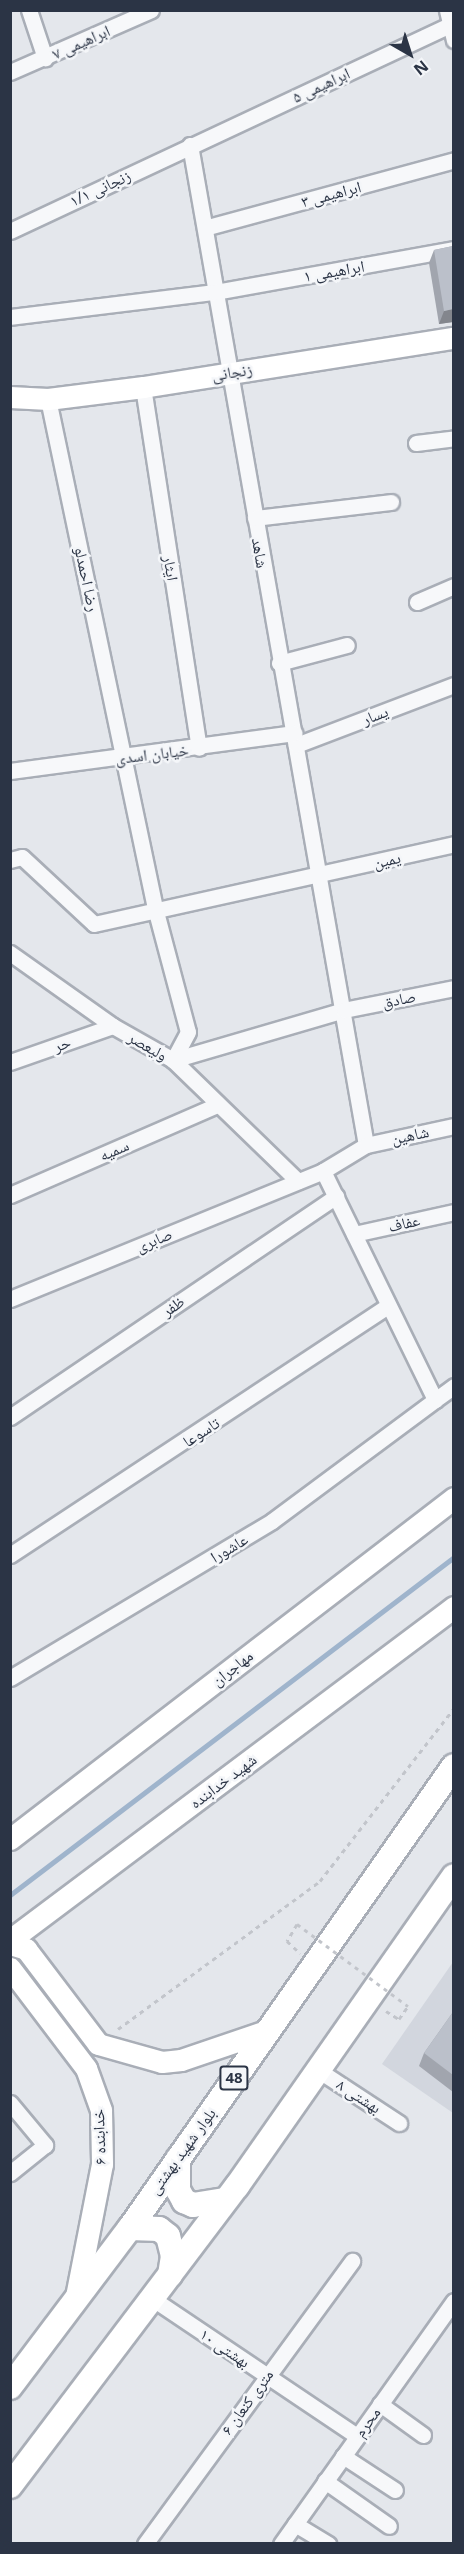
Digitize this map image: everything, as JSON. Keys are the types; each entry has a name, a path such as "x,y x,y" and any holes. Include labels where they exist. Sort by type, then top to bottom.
{"main road":[{"name":"بلوار شهید بهشتی","path":"10,2386 75,2296 130,2228 453,1766"},
{"path":"10,2486 226,2200 318,2070 446,1897 453,1876"},
{"path":"178,2159 178,2190 184,2201 198,2205 226,2200"},
{"path":"130,2228 159,2229 168,2236 173,2256 170,2275"}],"street":[{"path":"29,10 45,58"},
{"name":"ابراهیمی ۷","path":"10,72 151,10"},
{"path":"451,19 453,40"},
{"name":"ابراهیمی ۵","path":"190,146 451,19"},
{"name":"شاهد","path":"190,146 208,227 215,292 228,372 279,663 344,1010 366,1145"},
{"name":"زنجانی ۱/۱","path":"10,231 190,146"},
{"name":"ابراهیمی ۳","path":"208,227 453,160"},
{"name":"ابراهیمی ۱","path":"10,317 215,292 453,249"},
{"name":"زنجانی","path":"10,397 48,399 143,387 453,338"},
{"name":"ایثار","path":"143,387 199,748"},
{"name":"رضا احمدلو","path":"48,399 126,758 155,908 188,1032 173,1060"},
{"path":"416,443 453,438"},
{"path":"255,518 390,502"},
{"path":"417,602 453,586"},
{"path":"279,663 346,645"},
{"name":"یسار","path":"295,739 453,685"},
{"name":"خیابان اسدی","path":"10,771 295,739"},
{"name":"یمین","path":"10,860 22,857 94,924 155,908 320,876 453,844"},
{"name":"ولیعصر","path":"12,955 113,1026 173,1060 298,1181"},
{"name":"صادق","path":"173,1060 344,1010 453,988"},
{"name":"حر","path":"10,1062 113,1026"},
{"name":"سمیه","path":"10,1195 217,1105"},
{"name":"شاهین","path":"323,1171 366,1145 453,1126"},
{"path":"323,1171 435,1400"},
{"name":"صابری","path":"10,1299 323,1171"},
{"name":"ظفر","path":"10,1417 336,1196"},
{"name":"عفاف","path":"354,1234 453,1212"},
{"name":"تاسوعا","path":"10,1555 388,1306"},
{"name":"عاشورا","path":"10,1678 272,1521 453,1386"},
{"name":"مهاجران","path":"10,1839 453,1498"},
{"name":"شهید خدابنده","path":"10,1942 444,1623 453,1607"},
{"path":"10,1942 26,1949 98,2044 162,2062 181,2060 266,2031"},
{"name":"خدابنده ۶","path":"10,1968 86,2068 101,2110 102,2164 75,2296"},
{"name":"بهشتی ۸","path":"318,2070 399,2123"},
{"path":"10,2103 45,2145 10,2173"},
{"name":"۶ متری کنعان","path":"145,2544 352,2261"},
{"name":"بهشتی ۱۰","path":"153,2299 357,2436"},
{"name":"محرم","path":"281,2544 453,2301"},
{"path":"380,2404 423,2435"},
{"path":"343,2456 395,2490"},
{"path":"325,2481 389,2526"},
{"path":"295,2524 328,2544"}],"path":[{"path":"98,2044 320,1881 453,1708"},
{"path":"286,1941 297,1924 408,2006 399,2019"}],"shaded area":[{"path":"453,1962 453,2113 382,2064"}],"building":[{"path":"453,246 453,309 444,311 434,250"},
{"path":"453,2012 453,2075 424,2053"}],"waterway":[{"path":"10,1895 454,1557"}]}
